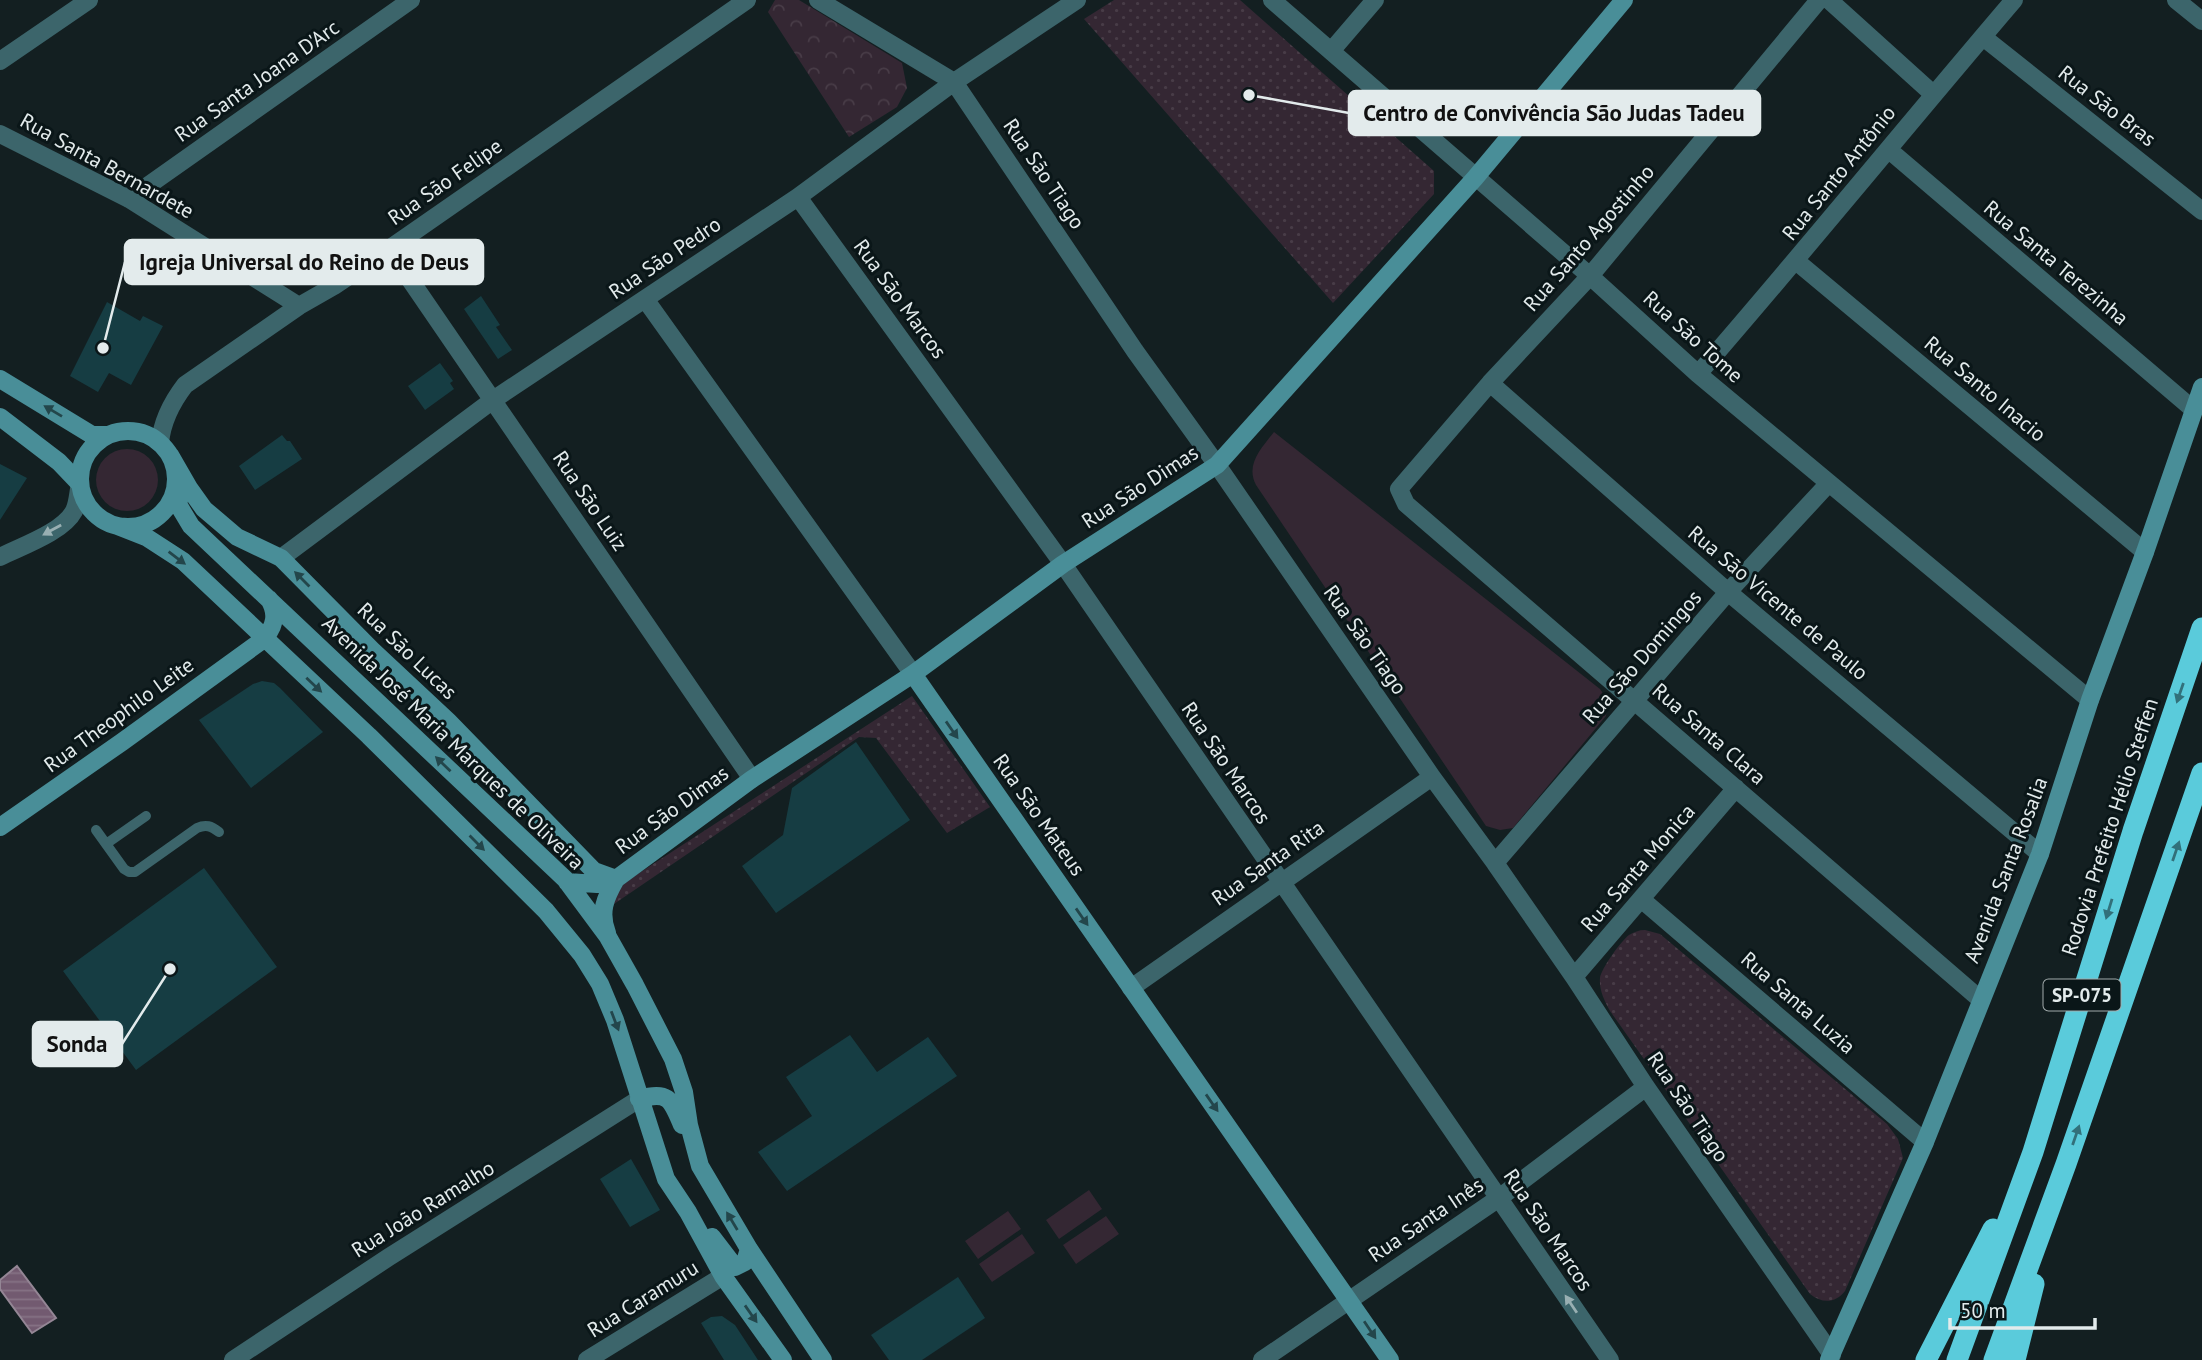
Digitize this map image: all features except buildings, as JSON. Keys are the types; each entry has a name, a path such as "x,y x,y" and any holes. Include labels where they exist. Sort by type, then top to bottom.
{"highway":[{"name":"Rodovia Prefeito Hélio Steffen","path":"1957,1360 2033,1152 2133,831 2202,628"},
{"name":"SP-075","path":"1994,1360 2066,1164 2202,773"},
{"path":"1926,1360 2033,1152"},
{"path":"2015,1360 2066,1164"}],"street":[{"path":"0,61 89,0"},
{"name":"Rua Santa Joana D'Arc","path":"130,199 411,0"},
{"name":"Rua São Felipe","path":"165,449 161,430 174,399 185,385 299,306 389,249 747,0"},
{"name":"Rua São Tiago","path":"818,0 954,82 1135,351 1574,977 1830,1357"},
{"name":"Rua São Pedro","path":"282,558 493,400 798,197 954,82 1077,0"},
{"name":"Rua São Tome","path":"1272,0 1590,276 1698,374 2090,701"},
{"path":"1332,50 1375,0"},
{"name":"Rua São Dimas","path":"616,879 752,779 913,674 1063,564 1217,465 1475,178 1624,0"},
{"name":"Rua Santo Agostinho","path":"1406,504 1399,489 1490,383 1590,276 1819,0"},
{"path":"1829,0 1933,94"},
{"name":"Rua Santo Antônio","path":"1698,374 2014,0"},
{"path":"2176,0 2202,21"},
{"name":"Rua São Bras","path":"1983,37 2202,211"},
{"name":"Rua Santa Bernardete","path":"0,134 130,199 299,306"},
{"name":"Rua Santa Terezinha","path":"1889,150 2194,410"},
{"name":"Rua São Marcos","path":"798,197 1063,564 1609,1360"},
{"name":"Rua São Luiz","path":"389,249 752,779"},
{"name":"Rua Santo Inacio","path":"1796,261 2145,552"},
{"name":"Rua São Mateus","path":"645,299 913,674 1390,1360"},
{"path":"0,379 92,435 138,432 152,437 165,449 177,481 168,505 160,515 142,525 117,526"},
{"name":"Rua São Vicente de Paulo","path":"1490,383 1728,592 2040,855"},
{"name":"Avenida Santa Rosalia","path":"1830,1357 1926,1142 2040,855 2090,701 2202,387"},
{"path":"0,417 59,462 80,484 83,498 103,520 146,537 183,561 369,736 546,911 582,955 600,984 635,1078 639,1099 666,1179 688,1212 723,1276 783,1360"},
{"path":"0,557 60,527 70,518 76,507 81,469 86,455 108,435"},
{"name":"Rua São Lucas","path":"165,449 204,509 237,537 282,558 594,871 616,879"},
{"name":"Avenida José Maria Marques de Oliveira","path":"177,481 177,497 186,520 567,881 608,937 673,1059 684,1092 696,1157 749,1249 823,1360"},
{"name":"Rua São Domingos","path":"1495,863 1728,592 1829,483"},
{"name":"Rua Santa Clara","path":"1406,504 1981,1000"},
{"path":"264,639 274,623 275,614 267,596"},
{"name":"Rua Theophilo Leite","path":"0,827 264,639"},
{"name":"Rua Santa Rita","path":"1132,988 1432,777"},
{"name":"Rua Santa Monica","path":"1574,977 1737,788"},
{"path":"567,881 597,884 616,879"},
{"path":"608,937 603,924 604,903 616,879"},
{"name":"Rua Santa Luzia","path":"1641,899 1926,1142"},
{"name":"Rua Santa Inês","path":"1262,1360 1499,1198 1646,1087"},
{"path":"639,1099 662,1095 671,1101 696,1157"},
{"name":"Rua João Ramalho","path":"233,1360 389,1257 639,1099"},
{"path":"688,1212 704,1225 736,1268 745,1262 749,1249"},
{"name":"Rua Caramuru","path":"587,1360 723,1276"}],"lane":[{"path":"106,845 146,816"},
{"path":"96,830 129,872 135,872 197,828 205,825 219,832"}],"green space":[{"path":"775,0 799,0 902,63 907,88 897,107 849,137 768,12"},
{"path":"1114,0 1240,0 1434,171 1434,194 1333,303 1084,19"},
{"path":"1274,432 1602,692 1607,705 1606,716 1513,828 1500,830 1486,826 1256,485 1252,470 1256,457"},
{"path":"121,449 133,449 149,458 156,468 156,492 149,502 133,511 121,511 110,506 101,497 96,486 96,474 101,463 110,454"},
{"path":"912,696 990,807 947,833 876,738 859,737 614,904 610,892"},
{"path":"1645,930 1660,934 1887,1124 1898,1139 1903,1158 1845,1291 1837,1298 1824,1301 1810,1294 1610,1011 1600,987 1604,968 1625,938"},
{"path":"1089,1190 1102,1209 1059,1239 1046,1220"},
{"path":"1008,1211 1021,1229 978,1259 965,1241"},
{"path":"1106,1216 1119,1234 1076,1264 1063,1245"},
{"path":"1022,1234 1035,1253 992,1282 979,1264"}],"shaded area":[{"path":"17,1266 56,1318 32,1333 0,1289 0,1280"}],"place":[{"name":"Centro de Convivência São Judas Tadeu","path":"1249,95"},
{"name":"Igreja Universal do Reino de Deus","path":"103,348"},
{"name":"Sonda","path":"170,969"}]}
